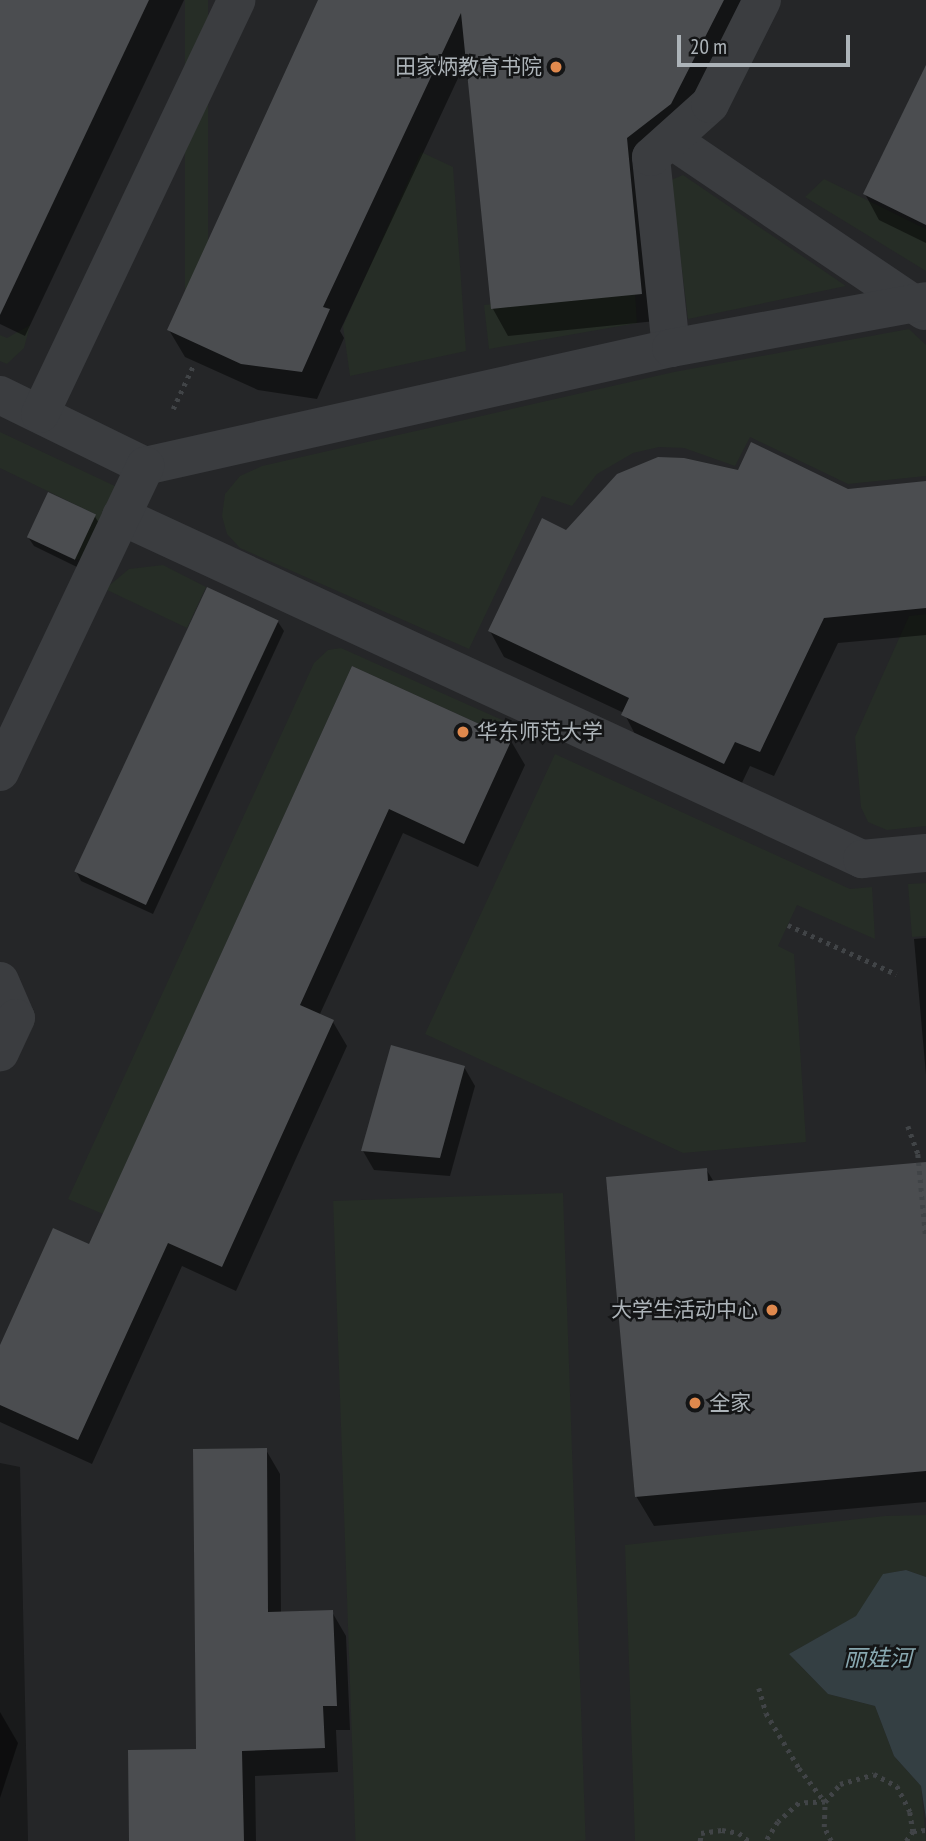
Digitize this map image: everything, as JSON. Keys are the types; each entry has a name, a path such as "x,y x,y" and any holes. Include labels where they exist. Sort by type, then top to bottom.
{"lane":[{"path":"40,414 237,0"},
{"path":"671,348 651,157 673,141 710,104 762,0"},
{"path":"673,141 922,305"},
{"path":"0,395 145,466 671,348 922,305"},
{"path":"0,772 145,466"},
{"path":"121,516 862,859 926,853"},
{"path":"0,981 16,1018 0,1052"}],"path":[{"path":"788,925 896,974"},
{"path":"908,1126 918,1154 926,1238"},
{"path":"759,1688 766,1713 799,1768 825,1802"},
{"path":"831,1841 824,1827 825,1802 840,1784 874,1774 897,1786 910,1812 914,1831"},
{"path":"766,1841 778,1822 799,1803 825,1802"},
{"path":"700,1841 701,1833 722,1830 739,1833 749,1841"},
{"path":"906,1841 914,1831 925,1830"}],"shaded area":[{"name":"华东师范大学","path":"0,0 926,0 926,1841 28,1841 20,1467 0,1463"},
{"path":"185,0 208,0 208,320 185,320"},
{"path":"421,152 453,167 466,351 350,376 343,326"},
{"path":"683,175 846,286 688,319 671,180"},
{"path":"824,179 926,229 926,271 805,197"},
{"path":"635,291 637,323 489,349 484,305"},
{"path":"30,325 24,348 7,364 0,361 0,335 7,338"},
{"path":"909,329 926,345 926,476 848,484 750,437 735,466 684,448 659,447 633,453 597,474 572,506 542,496 469,649 240,548 227,534 222,516 225,494 240,476 262,466 674,372"},
{"path":"0,432 117,487 82,559 74,560 95,514 0,468"},
{"path":"163,565 206,587 187,628 105,589 129,569"},
{"path":"926,614 926,826 887,830 868,822 861,807 855,737 909,616"},
{"path":"341,648 518,727 512,739 352,666 103,1214 68,1199 314,663 328,650"},
{"path":"555,754 850,889 872,887 875,939 797,905 778,946 794,954 806,1142 683,1153 425,1034"},
{"path":"926,883 926,936 912,937 908,884"},
{"path":"563,1193 586,1841 355,1841 333,1201"},
{"path":"926,1515 926,1577 906,1570 884,1574 857,1616 789,1654 828,1694 875,1706 894,1756 921,1786 926,1841 635,1841 625,1545 885,1516"}],"water":[{"name":"丽娃河","path":"906,1570 926,1577 926,1819 921,1786 894,1756 875,1706 828,1694 789,1654 856,1616 883,1574"}],"building":[{"path":"0,0 149,0 0,315"},
{"path":"318,0 724,0 671,104 627,138 642,294 491,309 461,13 323,307 330,309 302,372 241,364 167,330"},
{"path":"926,65 926,225 863,194"},
{"path":"751,442 848,489 926,481 926,608 824,618 760,752 735,742 724,764 621,715 629,698 488,631 542,518 566,530 617,474 658,457 684,458 738,470"},
{"path":"48,492 96,514 75,560 27,537"},
{"path":"207,587 279,620 146,905 74,872"},
{"path":"352,666 512,739 464,844 389,809 300,1005 334,1020 222,1267 168,1243 78,1440 0,1405 0,1345 53,1228 89,1244"},
{"path":"391,1045 465,1066 440,1158 361,1151"},
{"name":"大学生活动中心","path":"926,1162 926,1471 635,1497 606,1177 707,1168 708,1181"},
{"path":"267,1448 268,1612 333,1610 337,1706 323,1706 325,1748 242,1751 244,1841 129,1841 128,1750 196,1749 193,1449"}],"place":[{"name":"田家炳教育书院","path":"556,67"},
{"name":"华东师范大学","path":"463,732"},
{"name":"大学生活动中心","path":"772,1310"},
{"name":"全家","path":"695,1403"}]}
